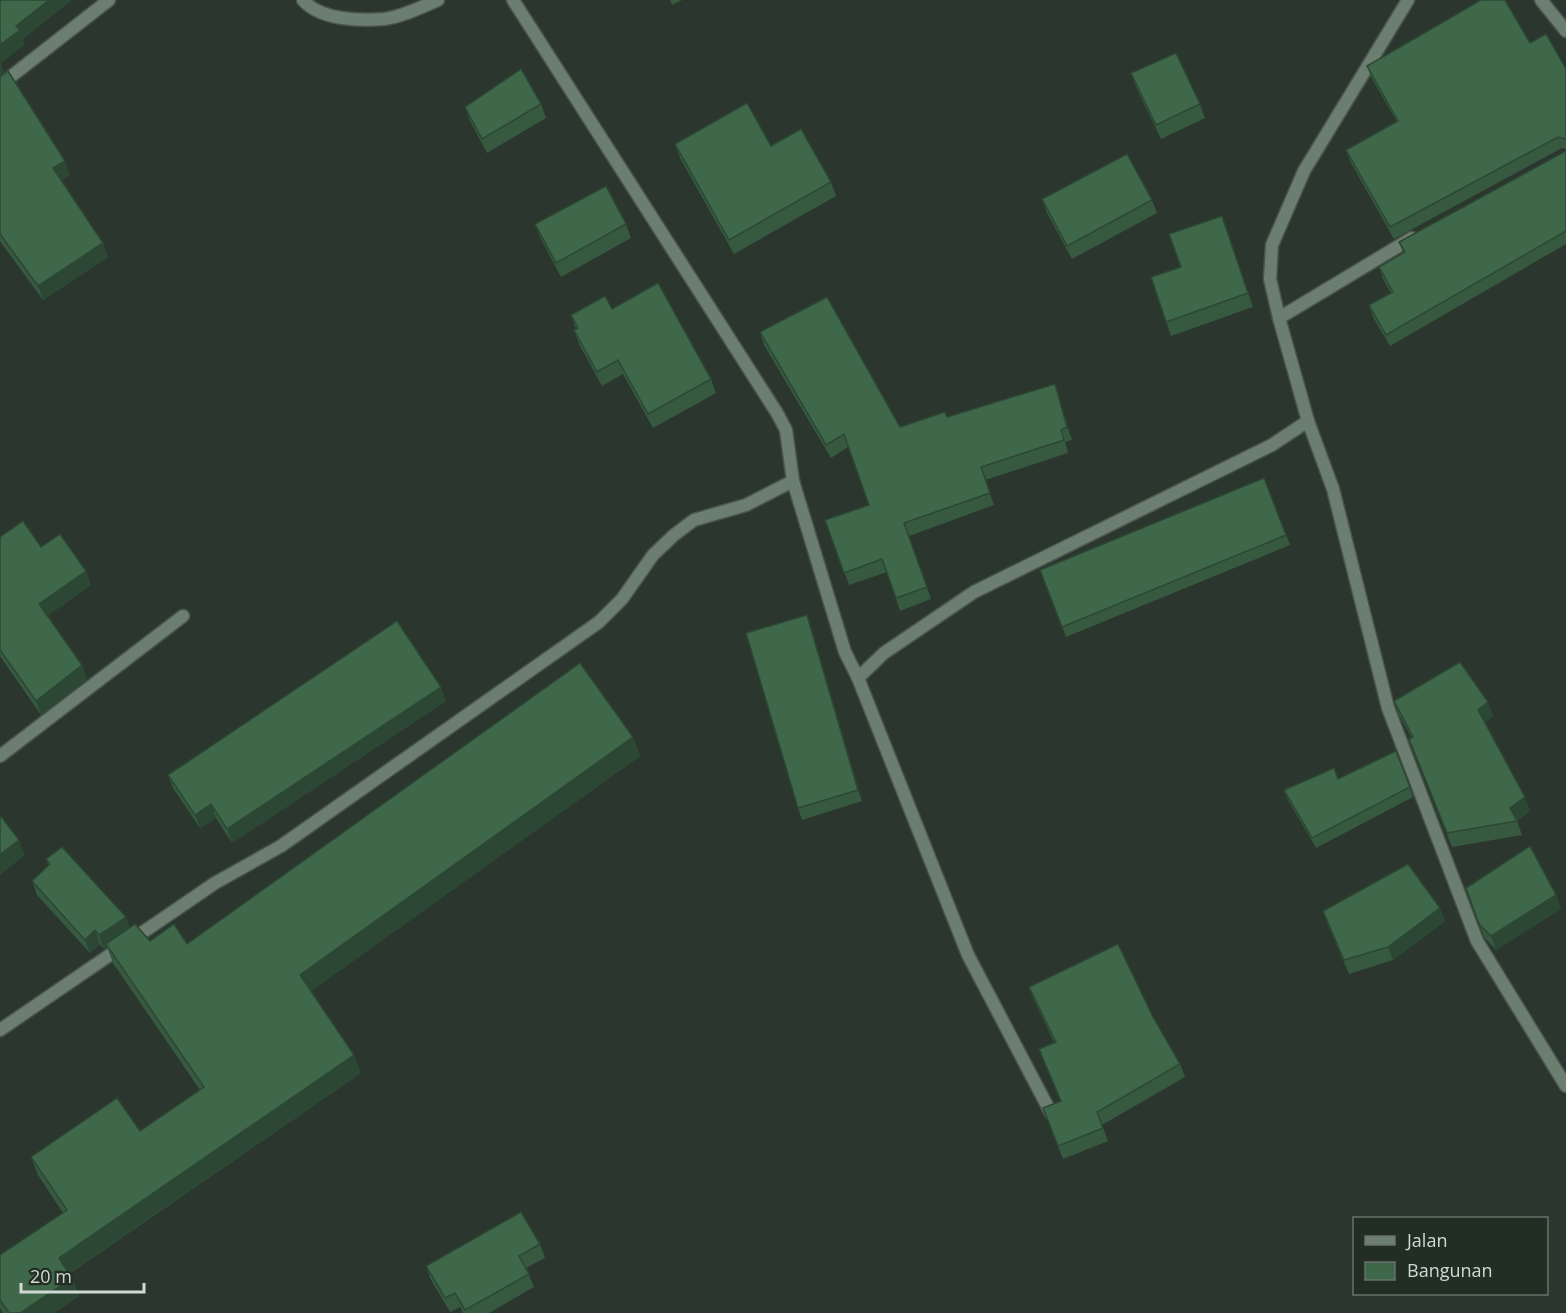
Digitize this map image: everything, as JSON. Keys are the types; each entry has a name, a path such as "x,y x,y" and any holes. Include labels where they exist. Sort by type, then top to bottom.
{"street":[{"path":"0,85 109,0"},
{"path":"303,0 309,7 332,16 386,19 438,0"},
{"path":"513,0 786,430 793,481 845,652 858,678 968,956 1051,1113"},
{"path":"1408,0 1304,171 1272,244 1270,279 1308,422 1333,489 1388,708 1473,930 1566,1086"},
{"path":"1541,0 1566,31"},
{"path":"1279,318 1425,231"},
{"path":"858,678 884,653 974,592 1272,445 1308,422"},
{"path":"0,1030 215,883 281,846 599,622 622,599 653,555 694,520 746,505 793,481"},
{"path":"0,756 183,616"}],"building":[{"path":"0,0 49,0 16,26 20,30 0,45"},
{"path":"1481,0 1505,0 1530,43 1546,34 1566,69 1566,139 1558,137 1390,227 1346,150 1398,121 1367,66"},
{"path":"1176,53 1200,104 1156,125 1131,73"},
{"path":"521,69 541,104 482,139 465,107"},
{"path":"8,71 65,161 53,168 103,243 38,286 0,234 0,77"},
{"path":"747,103 771,146 801,129 831,182 729,240 675,144"},
{"path":"1566,151 1566,231 1386,335 1369,305 1393,292 1379,267 1405,252 1399,242"},
{"path":"1127,154 1152,200 1067,246 1042,199"},
{"path":"606,186 626,224 556,263 535,224"},
{"path":"1222,216 1248,293 1166,322 1151,277 1181,267 1169,234"},
{"path":"658,283 711,379 648,414 618,360 597,372 574,330 578,328 571,315 605,296 612,309"},
{"path":"827,297 900,427 945,412 947,417 1055,384 1067,427 1061,430 1064,440 981,467 990,493 904,523 927,587 896,598 882,559 844,573 825,520 869,505 844,434 826,445 760,332"},
{"path":"1264,478 1286,535 1062,627 1040,570"},
{"path":"23,521 41,547 60,534 86,571 39,604 82,665 36,701 0,650 0,537"},
{"path":"807,615 858,790 798,808 746,633"},
{"path":"397,621 441,687 227,829 211,804 195,815 168,775"},
{"path":"1460,662 1488,702 1478,710 1525,797 1510,808 1517,821 1447,833 1409,739 1413,737 1394,701"},
{"path":"580,663 633,737 300,975 354,1055 59,1258 72,1278 20,1313 9,1313 0,1300 0,1255 67,1210 31,1157 117,1098 140,1131 204,1087 106,944 135,924 150,941 174,924 187,944"},
{"path":"1396,751 1410,787 1312,838 1284,790 1334,768 1338,779"},
{"path":"0,815 19,840 0,855"},
{"path":"1530,846 1556,895 1491,936 1479,924 1466,888"},
{"path":"62,847 126,917 99,935 95,930 85,940 32,881 50,864 46,859"},
{"path":"1408,864 1440,908 1388,947 1344,960 1323,911"},
{"path":"1118,944 1153,1017 1180,1064 1097,1112 1103,1128 1058,1146 1043,1108 1061,1101 1039,1049 1056,1042 1029,987"},
{"path":"521,1212 540,1244 519,1256 529,1274 465,1310 455,1293 445,1298 426,1266"}]}
